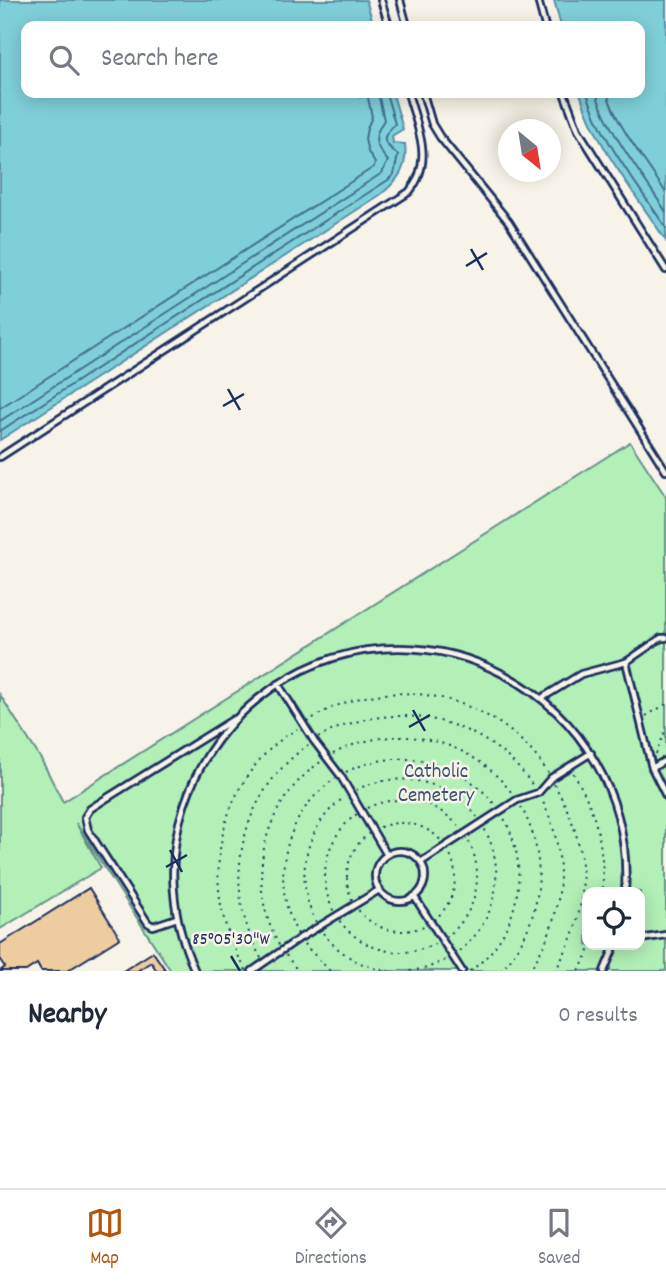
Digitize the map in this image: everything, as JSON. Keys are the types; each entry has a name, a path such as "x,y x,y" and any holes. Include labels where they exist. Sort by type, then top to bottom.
{"lane":[{"path":"382,0 388,21"},
{"path":"400,0 406,21"},
{"path":"538,0 544,21"},
{"path":"0,457 409,192 422,174 424,157 409,98"},
{"path":"424,98 432,124 440,137 509,222 666,471"},
{"path":"566,98 582,138 666,270"},
{"path":"542,698 581,674 626,662 661,638 666,638"},
{"path":"177,918 153,926 148,923 88,830 85,817 90,809 240,714 278,684 342,656 370,650 412,649 441,652 481,663 542,698 569,724 591,754 607,783 618,814 625,847 625,887"},
{"path":"626,662 652,766 666,796"},
{"path":"278,684 314,741 340,775 387,855"},
{"path":"195,971 177,918 173,872 178,826 193,783 216,743 240,714"},
{"path":"212,732 216,743"},
{"path":"421,862 517,800 538,793 551,778 591,754"},
{"path":"652,766 666,760"},
{"path":"396,851 405,852 421,862 424,881 414,896 395,900 386,897 379,890 375,877 376,868 387,855 396,851"},
{"path":"249,971 379,890"},
{"path":"414,896 462,971"},
{"path":"645,938 666,935"},
{"path":"604,971 614,950"}],"path":[{"path":"249,971 229,935 219,891 219,861 225,823 238,791 253,768 281,739 335,706 372,695 407,693 445,698 476,709 512,732 528,746 551,778 574,822 581,853 582,874 578,919 555,971"},
{"path":"640,720 666,704"},
{"path":"265,963 243,913 239,880 242,847 251,816 267,787 288,761 314,741 344,726 376,717 409,716 442,721 492,744 518,766 538,793 556,836 560,883 551,930 529,971"},
{"path":"652,766 666,729"},
{"path":"298,971 272,932 263,901 261,879 264,846 275,815 300,779 326,758 348,746 386,737 411,737 436,741 460,750 482,763 501,779 528,820 539,864 535,910 516,952 501,971"},
{"path":"330,971 300,938 288,913 283,867 286,848 296,822 324,786 360,765 404,758 449,768 468,779 485,793 500,811 516,848 519,874 516,900 502,937 470,971"},
{"path":"569,767 583,789 598,826 603,887"},
{"path":"389,971 371,967 345,955 319,928 310,910 305,890 305,860 320,822 333,806 350,794 384,781 421,782 455,796 481,823 496,861 496,889 488,915 481,927 463,948 452,956 436,965 410,971"},
{"path":"390,801 422,803 450,818 464,834 476,864 474,897 458,925 442,940 416,950 388,951 371,946 355,936 336,916 327,895 327,859 335,838 350,819 360,812 390,801"},
{"path":"408,823 429,830 446,846 455,873 453,892 444,909 430,922 413,929 384,928 367,919 355,905 347,881 348,865 359,842 372,831 386,825 408,823"},
{"path":"579,971 590,950"}],"green space":[{"name":"Catholic Cemetery","path":"630,442 666,497 666,971 171,971 76,823 101,868 0,929 0,695 41,759 63,802"}],"water":[{"path":"0,0 366,0 372,21 21,21 21,98 394,98 403,129 392,136 393,143 405,144 406,153 400,173 380,195 0,440"},
{"path":"554,0 666,0 666,241 606,151 582,98 645,98 645,21 560,21"}],"building":[{"path":"89,888 120,938 67,971 41,971 37,964 26,971 0,971 5,967 0,960 0,944"},
{"path":"153,952 166,971 157,971 151,962 137,971 123,971"}]}
